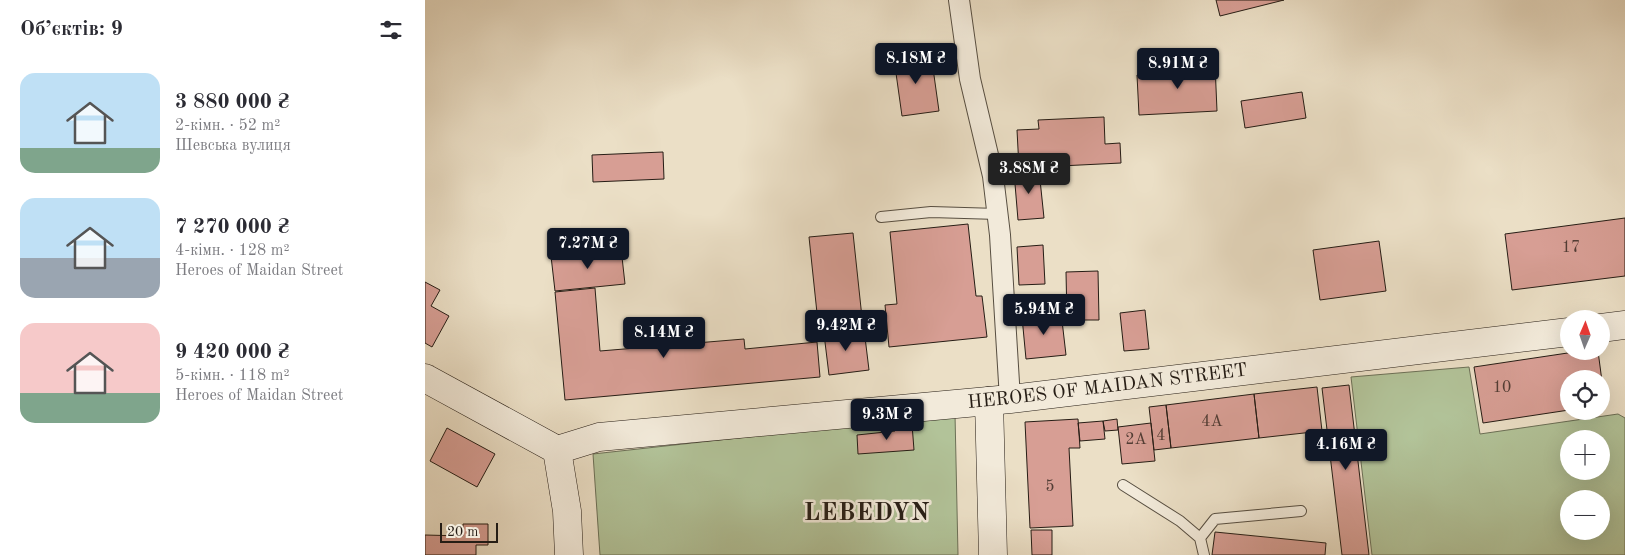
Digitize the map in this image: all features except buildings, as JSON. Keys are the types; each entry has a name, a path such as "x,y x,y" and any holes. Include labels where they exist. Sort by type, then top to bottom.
{"main road":[{"path":"1610,327 1625,325"},
{"name":"HEROES OF MAIDAN STREET","path":"557,450 599,436 999,400 1560,333"},
{"path":"425,378 557,450 567,511 569,555"},
{"path":"993,555 999,400"}],"street":[{"path":"959,0 970,79 993,176 998,214 1007,332 999,400"}],"lane":[{"path":"881,217 931,212 998,214"},
{"path":"1123,485 1180,521 1200,538 1205,555"},
{"path":"1200,538 1215,519 1301,511"}],"green space":[{"path":"1469,367 1480,434 1577,420 1610,420 1610,415 1618,414 1625,418 1625,555 1372,555 1351,377"},
{"path":"955,414 958,555 600,555 593,454"}],"district":[{"name":"LEBEDYN","path":"867,514"}]}
